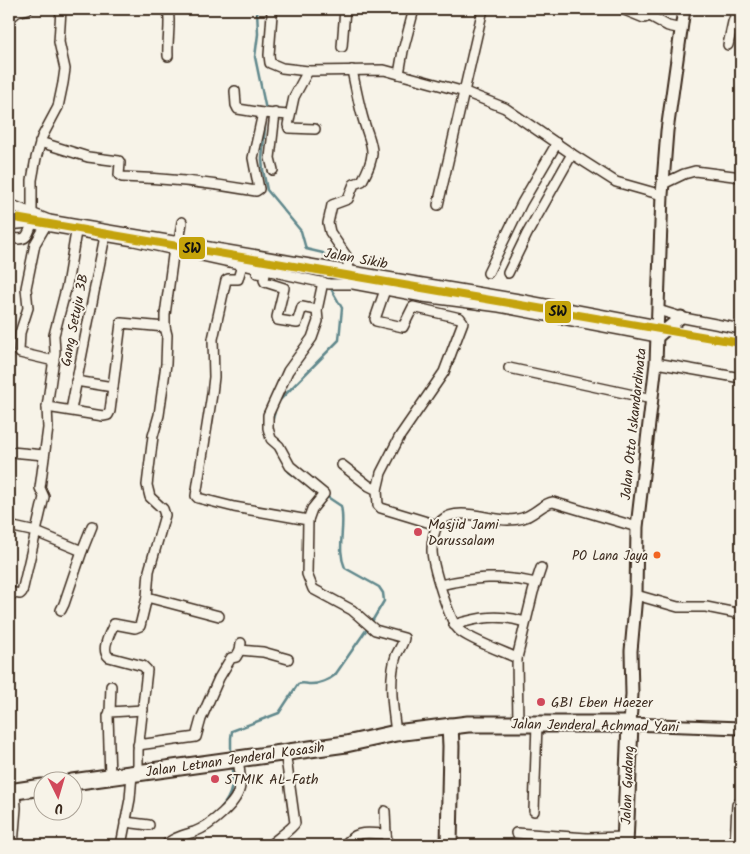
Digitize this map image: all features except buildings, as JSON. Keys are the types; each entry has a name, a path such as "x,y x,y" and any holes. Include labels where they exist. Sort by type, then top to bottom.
{"highway":[{"name":"Jalan Jenderal Achmad Yani","path":"396,733 450,726 518,723 630,724"},
{"name":"Jalan Gudang","path":"625,841 630,724"},
{"path":"449,845 450,726"},
{"name":"Jalan Letnan Jenderal Kosasih","path":"82,781 346,744 396,733"},
{"path":"12,791 32,788"}],"main road":[{"name":"Jalan Otto Iskandardinata","path":"630,724 632,694 631,650 636,595 637,527 656,363 667,131 684,9"},
{"path":"656,337 681,317"},
{"name":"Jalan Jenderal Achmad Yani","path":"630,724 741,728"}],"street":[{"path":"9,19 16,10 28,9"},
{"path":"32,214 32,180 40,142 58,107 65,70 60,42 61,9"},
{"path":"168,9 170,17 167,32 168,56"},
{"path":"271,9 270,62 282,68 308,70 376,69 465,92 505,108 616,182 663,190 684,174 695,171 741,177"},
{"path":"342,47 345,9"},
{"path":"399,74 414,9"},
{"path":"438,205 483,9"},
{"path":"622,9 644,18 650,16 668,26 682,29"},
{"path":"728,45 738,9"},
{"path":"308,70 294,97 288,125 289,128 315,129"},
{"path":"349,270 347,257 330,232 328,223 332,205 348,199 354,184 362,182 373,152 372,142 362,116 352,70"},
{"path":"235,91 236,108 289,115"},
{"path":"40,142 88,157 118,160 120,163 119,175 122,177 199,182 256,191 258,189 253,158 268,113"},
{"path":"268,113 270,158 273,170"},
{"path":"488,273 522,204 557,143"},
{"path":"508,273 527,234 572,154"},
{"path":"9,204 47,223 76,232 177,245 242,265 326,283 353,284 499,307 656,337"},
{"path":"121,845 135,773 147,670 146,668 109,657 104,649 114,624 135,628 140,626 147,597 149,571 165,515 164,509 150,497 147,485 153,436 159,415 166,364 167,335 165,315 182,222"},
{"path":"9,225 47,223"},
{"path":"47,223 35,244 26,288 28,308 20,333 19,351 20,353 54,361"},
{"name":"Jalan Sikib","path":"47,223 177,245 349,270 573,308 657,325"},
{"path":"9,238 24,239 27,237 32,224"},
{"path":"9,592 20,594 22,592 44,497 40,488 48,428 47,407 54,361 56,328 67,285 76,232"},
{"name":"Gang Setuju 3B","path":"71,410 105,236"},
{"path":"242,265 238,280 226,280 213,339 214,378 196,496 234,507 308,520"},
{"path":"251,272 266,274 265,282 284,288 278,320 296,323 302,307 317,310"},
{"path":"326,283 317,310 318,321 312,338 292,364 268,415 269,434 271,439 279,446 290,466 323,496 312,509 308,520 307,574 313,589 352,610 375,630 403,636 404,638 396,656 393,674 392,700 396,733"},
{"path":"384,290 376,321 403,327 412,308 460,318 462,321 444,372 400,436 381,473 377,490 378,505 381,508 437,526"},
{"path":"432,311 434,298"},
{"path":"658,310 681,317 741,329"},
{"path":"47,407 103,416 108,415 121,323 165,327"},
{"path":"656,363 741,378"},
{"path":"509,368 652,398"},
{"path":"76,381 113,387"},
{"path":"11,452 44,455"},
{"path":"342,465 368,486 377,490"},
{"path":"517,658 464,634 454,625 440,585 432,553 437,526 445,519 459,515 515,520 528,516 547,503 553,502 637,527"},
{"path":"9,526 36,532 82,551"},
{"path":"61,610 92,526"},
{"path":"518,723 517,658 525,622 541,568"},
{"path":"440,585 459,580 504,577 536,583"},
{"path":"636,595 678,607 706,607 741,614"},
{"path":"147,597 219,616"},
{"path":"454,625 479,618 492,617 506,617 525,622"},
{"path":"138,745 196,738 201,719 219,678 231,658 236,657 240,647 288,659"},
{"path":"110,777 108,716 112,686"},
{"path":"110,712 143,710"},
{"path":"534,811 537,724"},
{"path":"270,845 295,824 285,751"},
{"path":"166,845 175,839 198,830 217,817 233,802 237,797 240,787 238,758"},
{"path":"12,791 16,808 13,845"},
{"path":"737,843 737,805 741,802"},
{"path":"385,811 388,845"},
{"path":"126,822 149,825"},
{"path":"516,833 625,841"},
{"path":"345,845 356,834 386,834"}],"waterway":[{"path":"257,9 258,34 255,57 266,110"},
{"path":"266,116 262,159 267,190 301,231 306,249 323,253 330,264"},
{"path":"330,270 330,282"},
{"path":"272,423 277,403 339,340 342,308 330,287"},
{"path":"288,469 289,472 300,480"},
{"path":"231,754 232,731 279,713 298,684 317,683 335,675 384,601 383,593 379,587 345,568 341,553 341,506 326,496"},
{"path":"221,808 228,798 231,788 232,765"}],"transit line":[{"name":"SW","path":"9,217 741,343"}],"place":[{"name":"Masjid Jami Darussalam","path":"418,532"},
{"name":"PO Lana Jaya","path":"657,555"},
{"name":"GBI Eben Haezer","path":"541,702"},
{"name":"STMIK AL-Fath","path":"215,779"}]}
